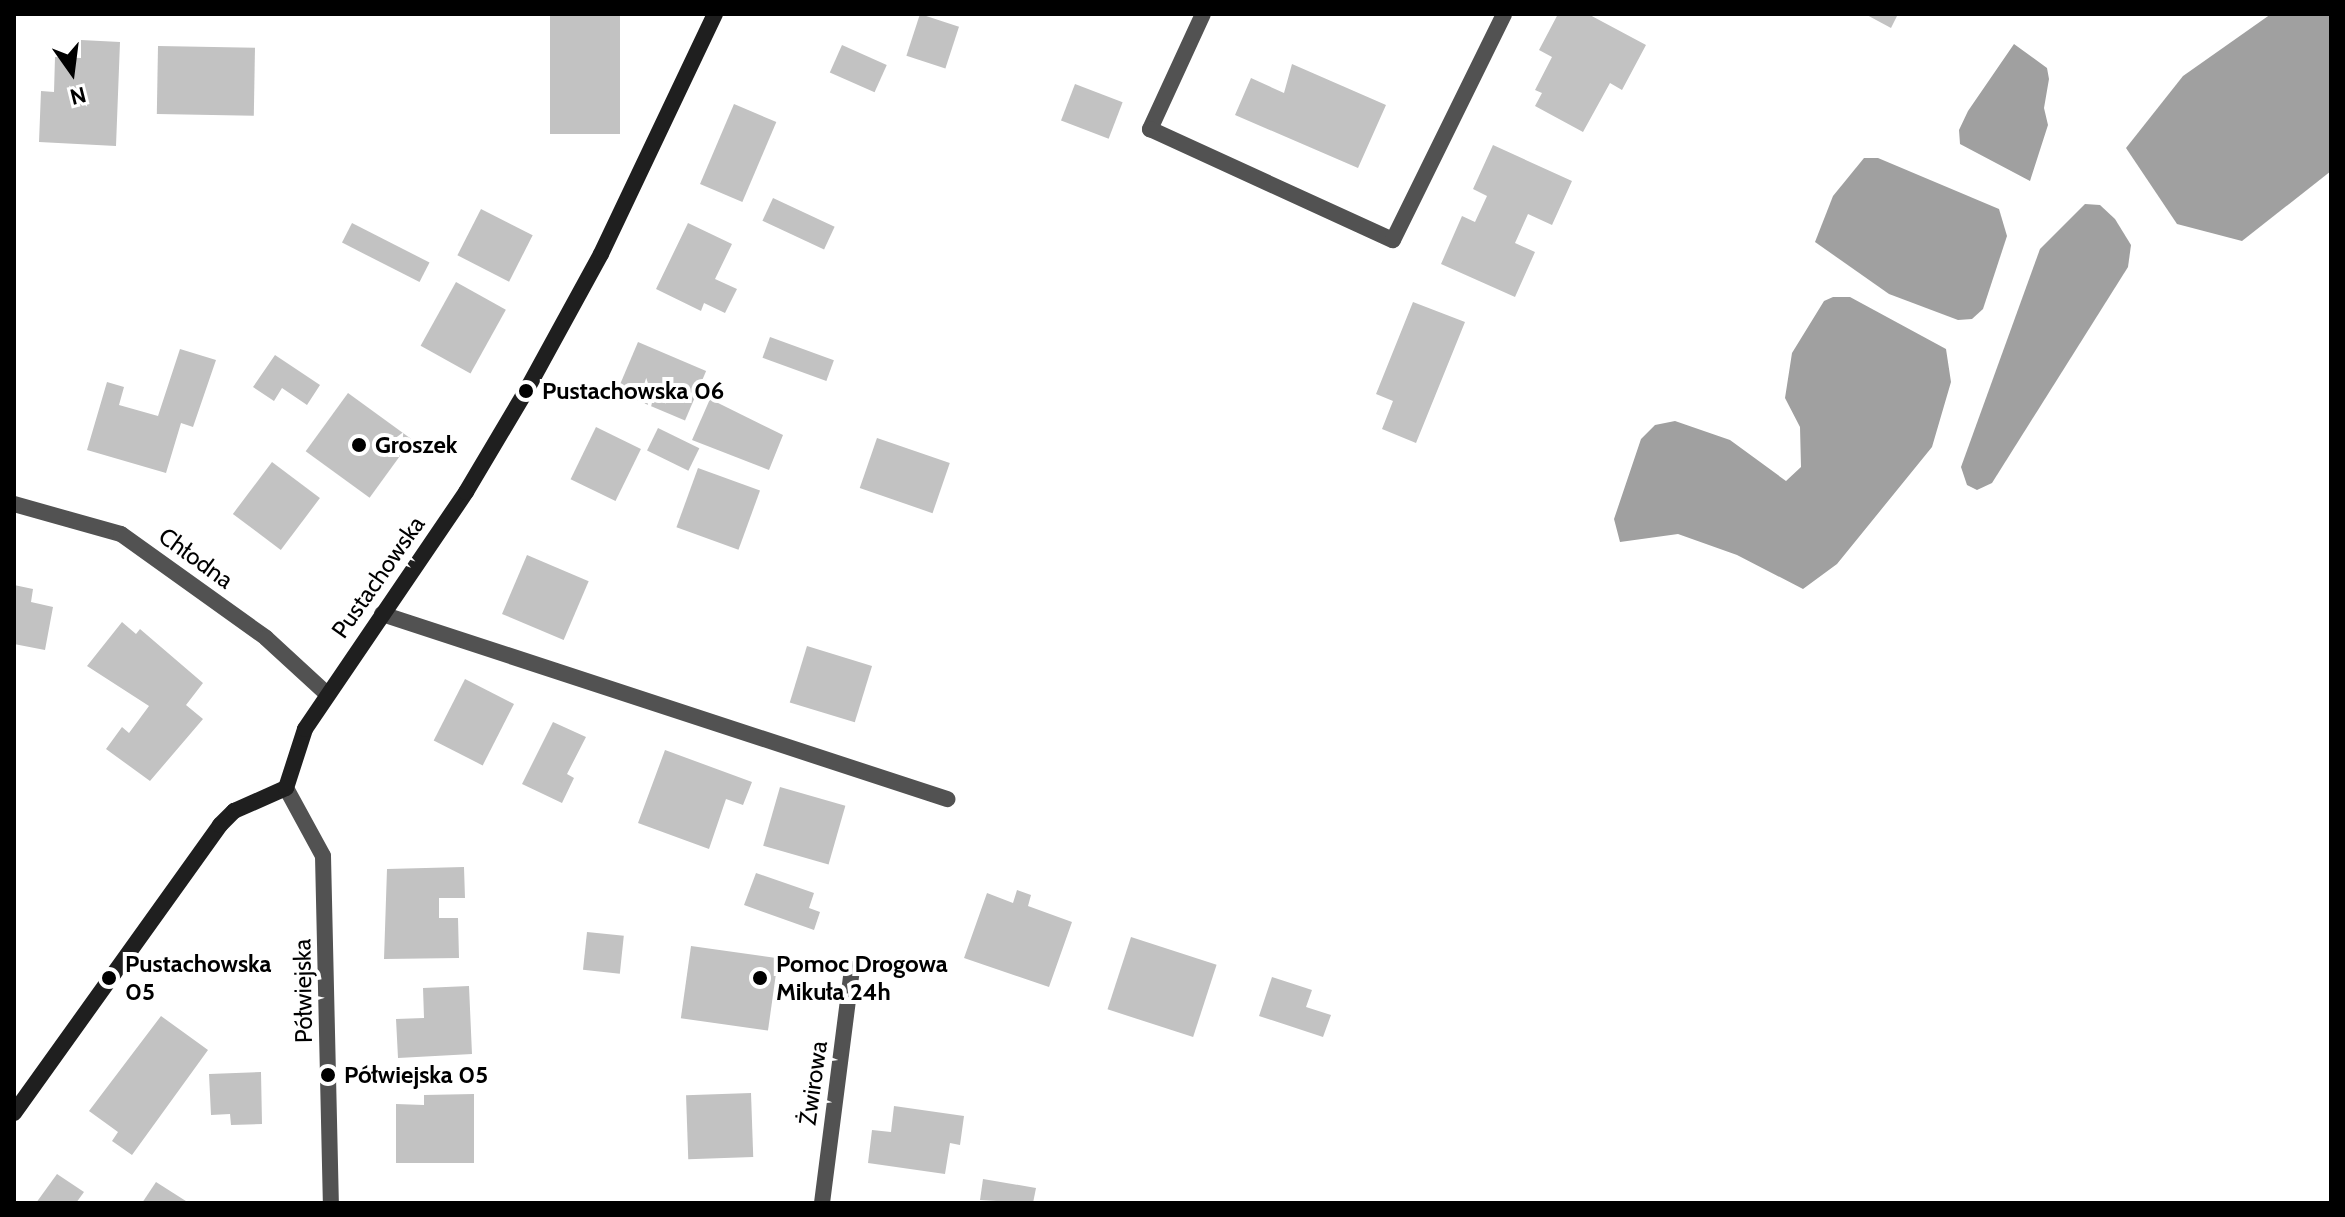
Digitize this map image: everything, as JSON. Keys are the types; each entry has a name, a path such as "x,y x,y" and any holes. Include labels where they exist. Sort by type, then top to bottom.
{"street":[{"name":"Pustachowska","path":"286,788 305,729 466,492 526,391 601,254 715,14"},
{"path":"1203,14 1150,129 1393,240 1504,14"},
{"name":"Chłodna","path":"14,504 121,534 266,638 327,694"},
{"path":"382,614 947,799"},
{"path":"14,1113 220,825 234,811 286,788"},
{"name":"Półwiejska","path":"286,788 323,856 331,1203"},
{"name":"Żwirowa","path":"822,1203 852,969"}],"shaded area":[{"path":"2271,14 2331,14 2331,171 2242,241 2177,224 2126,148 2183,76"},
{"path":"2014,44 2047,68 2049,79 2044,108 2048,125 2030,181 1960,144 1959,130 1968,111"},
{"path":"1864,158 1878,158 1999,209 2007,236 1983,309 1972,319 1958,320 1889,294 1815,242 1833,196"},
{"path":"2085,204 2100,205 2115,219 2131,245 2128,267 1992,483 1977,490 1967,485 1961,467 2040,249"},
{"path":"1833,297 1850,297 1946,349 1951,382 1932,447 1837,564 1803,589 1737,555 1678,534 1620,542 1614,519 1641,439 1655,425 1675,421 1730,440 1786,481 1801,467 1800,427 1785,398 1792,353 1824,301"}],"building":[{"path":"550,14 620,14 620,134 550,134"},
{"path":"920,14 959,27 945,69 906,56"},
{"path":"1558,14 1588,14 1646,45 1622,90 1610,83 1583,132 1535,106 1542,93 1535,90 1552,57 1539,50"},
{"path":"1865,14 1898,14 1891,28"},
{"path":"81,40 120,42 116,146 39,142 41,91 54,92 55,57 81,58"},
{"path":"842,45 887,65 875,92 830,72"},
{"path":"158,46 255,48 254,116 157,114"},
{"path":"1292,64 1386,105 1358,168 1235,115 1251,78 1284,93"},
{"path":"1075,84 1123,102 1109,139 1061,120"},
{"path":"734,104 776,122 742,202 700,184"},
{"path":"1493,145 1572,181 1552,225 1528,214 1515,243 1535,252 1515,297 1441,264 1462,216 1475,222 1487,196 1473,189"},
{"path":"773,198 835,227 824,249 762,221"},
{"path":"481,209 533,235 509,282 457,255"},
{"path":"352,223 430,262 420,282 342,243"},
{"path":"688,223 732,244 715,279 737,289 725,313 704,303 701,311 656,289"},
{"path":"456,282 506,310 470,373 421,346"},
{"path":"1413,302 1465,322 1416,443 1382,429 1393,401 1376,394"},
{"path":"770,337 834,360 826,381 762,358"},
{"path":"638,342 706,371 685,421 617,392"},
{"path":"180,349 216,360 193,427 181,423 166,473 87,450 107,382 124,387 119,405 158,416"},
{"path":"275,355 320,385 307,405 282,388 274,401 253,387"},
{"name":"Groszek","path":"348,393 412,439 370,498 306,451"},
{"path":"710,399 783,435 769,470 692,440"},
{"path":"596,427 641,449 616,501 571,479"},
{"path":"658,428 699,448 688,471 647,450"},
{"path":"877,438 950,463 933,513 860,488"},
{"path":"272,462 320,498 281,550 233,514"},
{"path":"698,468 760,491 738,550 676,527"},
{"path":"527,555 589,581 564,640 502,614"},
{"path":"14,585 33,589 31,602 53,607 45,650 14,644"},
{"path":"122,622 136,634 140,629 203,683 186,705 203,719 150,781 106,749 122,727 129,733 149,706 87,666"},
{"path":"807,646 872,666 855,722 790,702"},
{"path":"465,679 514,704 483,765 434,740"},
{"path":"553,722 586,737 567,774 574,778 562,803 522,784"},
{"path":"665,750 752,782 743,805 726,799 709,849 638,823"},
{"path":"780,787 845,806 829,864 763,846"},
{"path":"464,867 465,898 439,898 439,918 458,918 459,958 384,959 387,869"},
{"path":"756,873 814,893 809,908 820,912 814,930 744,905"},
{"path":"1017,890 1031,895 1028,906 1072,922 1049,987 964,958 987,893 1013,903"},
{"path":"587,932 624,936 620,974 583,970"},
{"path":"1131,937 1217,965 1193,1037 1108,1009"},
{"path":"691,946 778,958 768,1031 681,1018"},
{"path":"1272,977 1312,990 1306,1007 1331,1015 1323,1037 1259,1016"},
{"path":"469,986 472,1054 398,1058 396,1019 424,1018 423,988"},
{"path":"161,1016 208,1050 132,1155 112,1141 118,1132 89,1111"},
{"path":"261,1072 262,1124 231,1125 230,1114 211,1115 209,1074"},
{"path":"751,1093 753,1157 688,1159 686,1095"},
{"path":"474,1094 474,1163 396,1163 396,1104 424,1105 424,1095"},
{"path":"894,1106 964,1116 960,1145 950,1143 945,1174 868,1163 872,1130 891,1132"},
{"path":"57,1174 84,1192 76,1203 36,1203"},
{"path":"983,1179 1036,1188 1033,1203 980,1200"},
{"path":"156,1182 189,1203 142,1203"}],"place":[{"name":"Pustachowska 06","path":"526,391"},
{"name":"Groszek","path":"359,445"},
{"name":"Pustachowska 05","path":"109,978"},
{"name":"Pomoc Drogowa Mikuła 24h","path":"760,978"},
{"name":"Półwiejska 05","path":"328,1075"}]}
